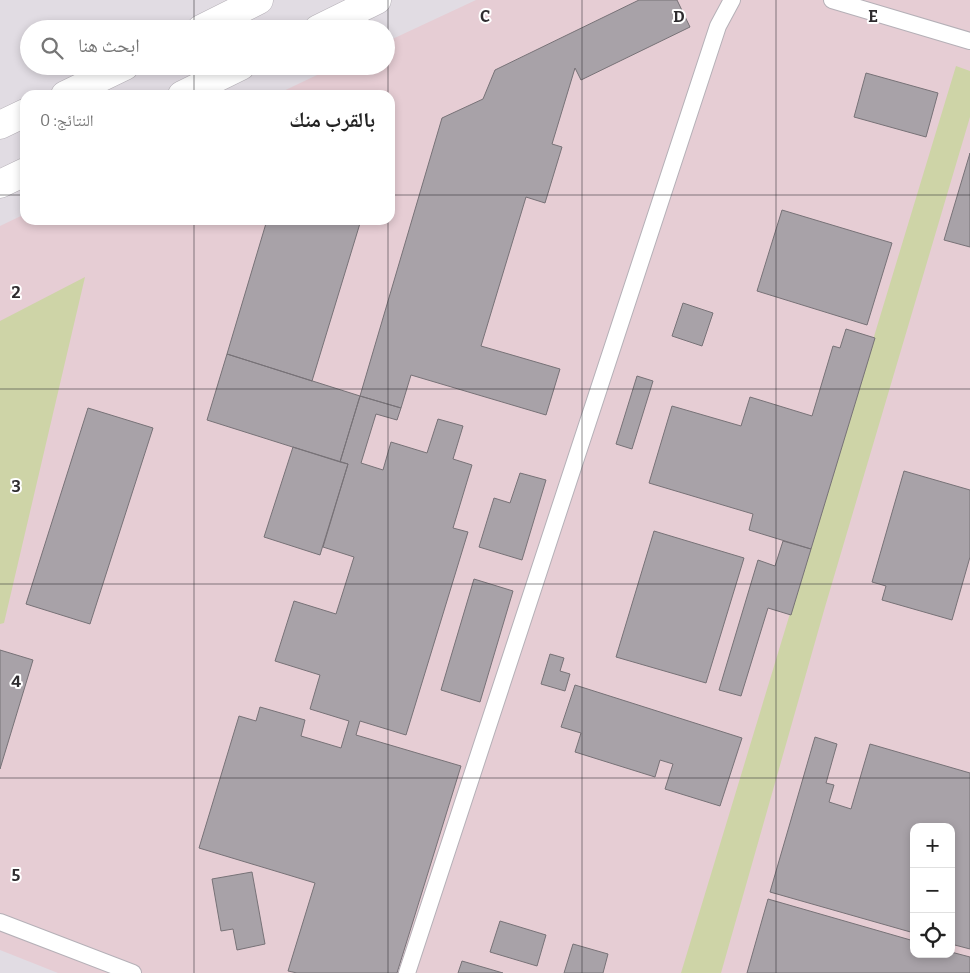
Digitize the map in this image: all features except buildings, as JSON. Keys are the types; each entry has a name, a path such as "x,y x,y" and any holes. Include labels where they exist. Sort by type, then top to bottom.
{"highway":[{"path":"219,20 260,0"},
{"path":"336,20 377,0"},
{"path":"75,90 106,75"},
{"path":"192,90 223,75"},
{"path":"0,125 20,115"},
{"path":"0,184 20,174"}],"street":[{"path":"407,973 718,26 732,0"},
{"path":"832,0 970,41"},
{"path":"0,922 133,973"}],"shaded area":[{"path":"476,0 970,0 970,973 58,973 0,950 0,226 20,216 20,225 395,225 395,90 286,90 317,75 395,75 395,38"}],"green space":[{"path":"956,66 970,71 970,117 825,607 721,973 681,973"},
{"path":"85,277 4,623 0,624 0,321"}]}
